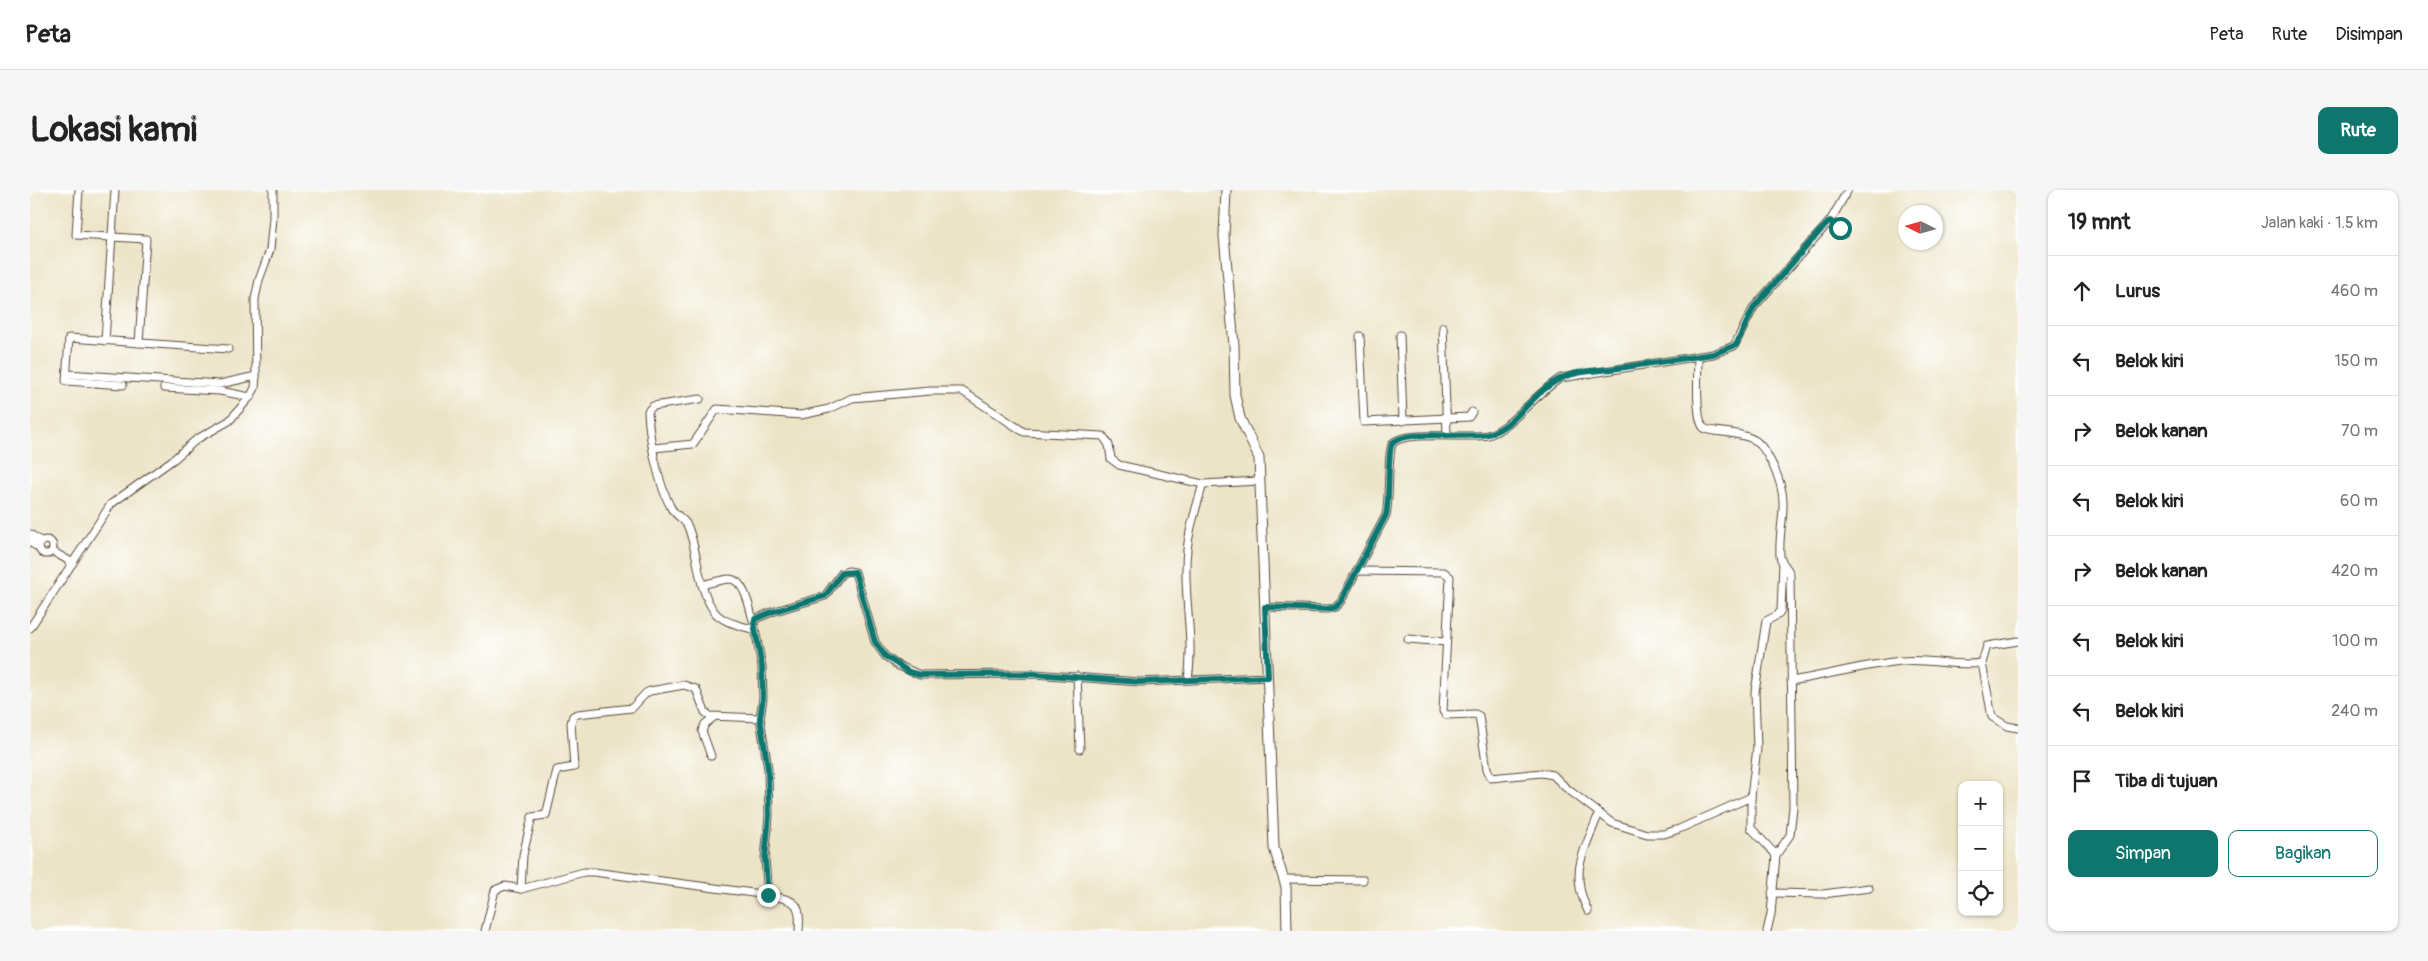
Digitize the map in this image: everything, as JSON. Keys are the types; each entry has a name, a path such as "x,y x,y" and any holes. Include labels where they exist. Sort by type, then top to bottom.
{"street":[{"path":"79,190 76,235 146,240 139,343"},
{"path":"105,341 114,190"},
{"path":"30,628 116,500 174,459 197,439 229,421 250,397 255,388 255,299 259,280 270,250 273,190"},
{"path":"1226,190 1224,236 1234,345 1234,395 1242,423 1258,454 1274,848 1284,879 1287,898 1287,931"},
{"path":"1265,607 1328,609 1335,607 1346,594 1386,515 1392,444 1404,438 1492,433 1504,426 1545,388 1569,375 1698,356 1726,350 1736,345 1754,307 1830,221 1848,190"},
{"path":"1830,221 1844,234"},
{"path":"1443,327 1448,419 1447,435"},
{"path":"1400,335 1403,421"},
{"path":"1360,336 1363,420 1366,422 1448,419 1469,416 1472,412"},
{"path":"123,385 66,381 69,338 228,349"},
{"path":"1698,356 1697,394 1701,425 1704,430 1737,433 1748,436 1758,442 1775,470 1783,495 1784,512 1780,555 1790,575 1793,813 1790,835 1776,855 1771,914 1766,931"},
{"path":"67,374 220,384 256,376"},
{"path":"164,388 220,390 250,397"},
{"path":"654,448 694,444 716,409 785,412 801,415 829,409 852,398 930,390 962,391 1024,432 1103,436 1107,439 1111,459 1114,463 1203,484 1259,481"},
{"path":"700,399 650,408 648,414 663,489 668,502 676,514 683,519 688,528 702,585 716,614 755,630"},
{"path":"1188,680 1191,646 1186,586 1186,551 1192,518 1203,484"},
{"path":"30,534 41,545 44,554 52,551"},
{"path":"30,542 41,545 50,542 53,546 52,551"},
{"path":"52,551 73,563"},
{"path":"1776,855 1752,828 1752,797 1757,748 1754,692 1766,621 1778,615 1781,610 1783,564"},
{"path":"753,620 772,612 825,596 842,573 852,571 855,572 859,584 875,642 885,656 909,672 933,676 996,673 1077,676 1139,682 1268,677"},
{"path":"1357,571 1447,574 1450,577 1443,711 1446,714 1475,714 1479,716 1489,775 1495,779 1548,773 1553,775 1612,823 1647,834 1664,834 1752,797"},
{"path":"702,585 731,579 737,582 741,587 753,620 763,679 760,718 768,776 769,816 765,859 768,895"},
{"path":"1408,639 1446,642"},
{"path":"2018,640 1987,646 1982,663 1992,717 2007,726 2018,728"},
{"path":"1791,681 1842,670 1902,661 1970,665 1982,663"},
{"path":"1077,676 1080,749"},
{"path":"521,889 524,855 532,817 546,815 557,770 574,767 571,723 573,716 632,708 646,692 684,685 696,689 705,712 714,717 760,718"},
{"path":"711,756 702,731 705,724 714,717"},
{"path":"1588,911 1580,896 1578,883 1579,867 1600,813"},
{"path":"485,931 495,890 506,886 521,889 594,872 794,900 798,906 799,931"},
{"path":"1284,879 1363,880"},
{"path":"1772,893 1823,894 1869,888"}],"route":[{"path":"768,895 765,859 769,816 768,769 760,718 763,698 762,667 753,620 796,604 825,596 830,591 837,577 842,573 852,571 855,572 875,642 880,650 897,665 909,672 920,675 1035,674 1139,682 1268,677 1265,607 1328,609 1335,607 1341,601 1364,555 1384,522 1389,503 1390,453 1392,444 1396,440 1410,437 1488,435 1504,426 1545,388 1569,375 1713,354 1730,349 1737,342 1754,307 1819,232 1830,221 1840,228"}]}
